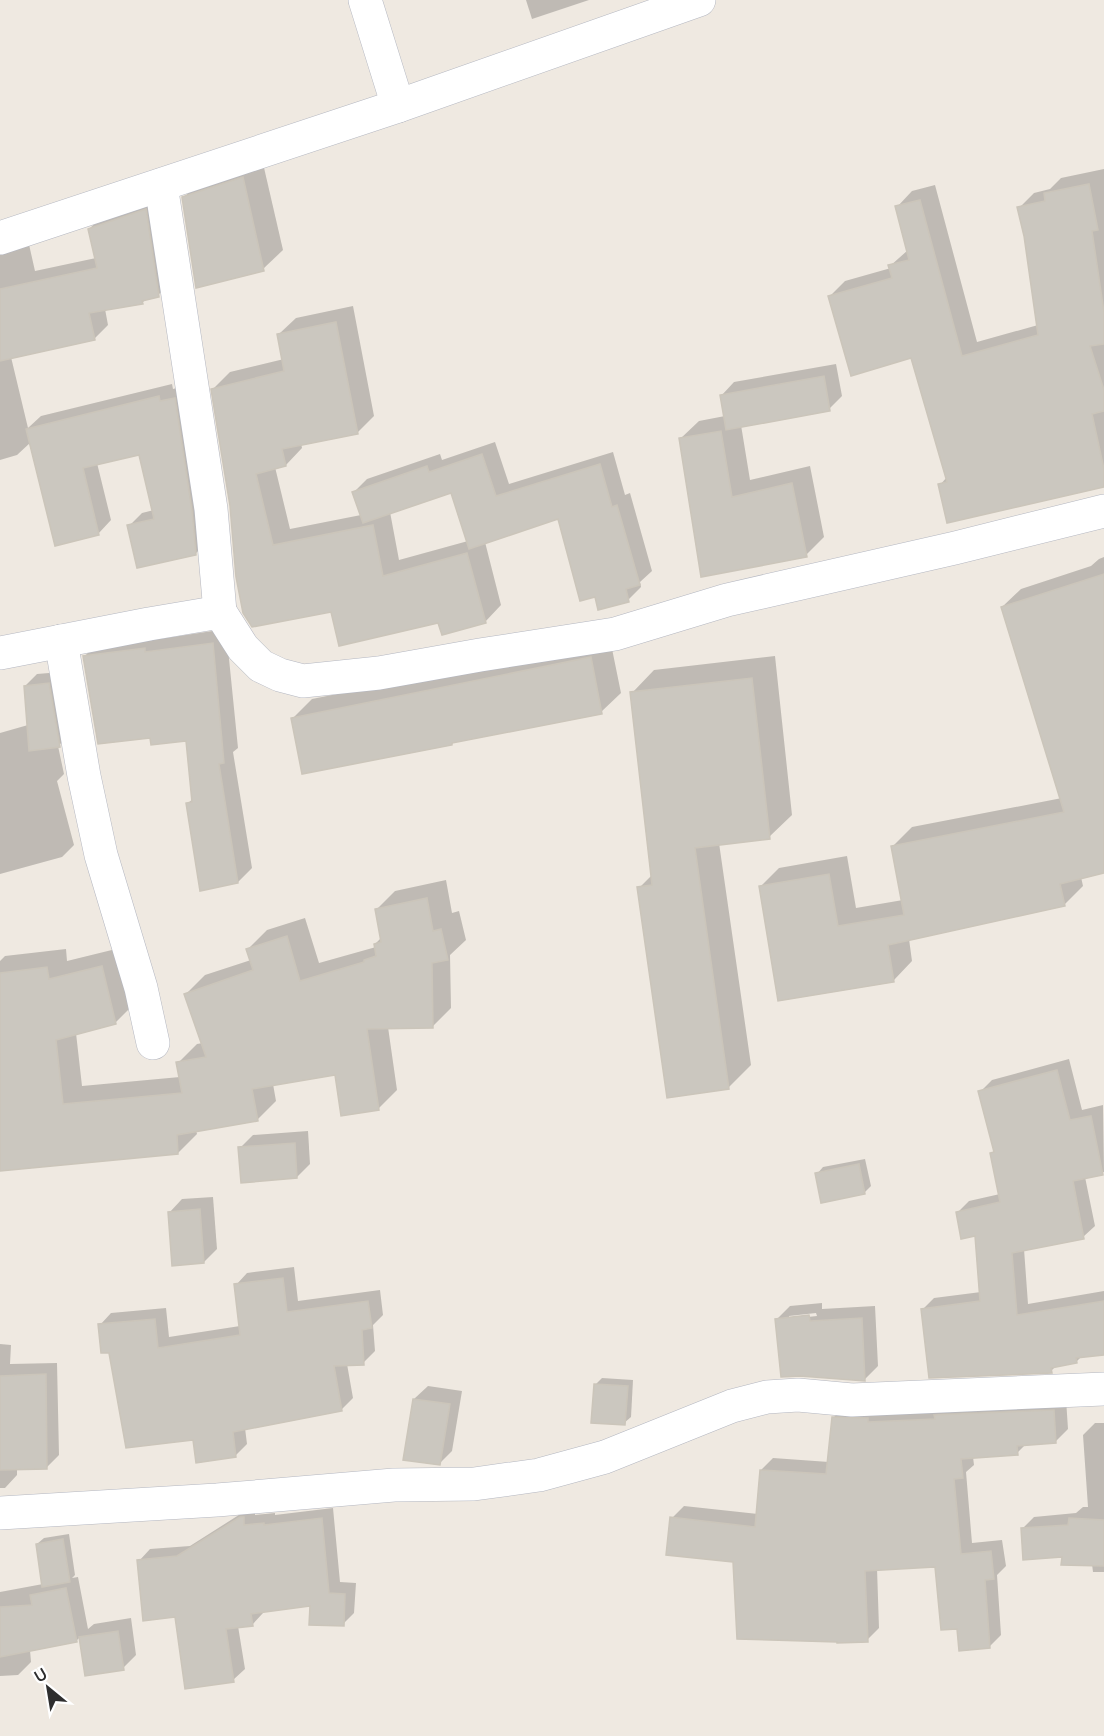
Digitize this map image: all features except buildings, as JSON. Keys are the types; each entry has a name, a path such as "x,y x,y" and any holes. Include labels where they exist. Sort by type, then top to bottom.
{"street":[{"path":"365,0 398,106"},
{"path":"2,232 161,185 398,106 699,0"},
{"path":"161,185 211,509 220,612 243,648 261,666 280,675 303,681 379,673 615,634 727,600 1104,511"},
{"path":"0,653 220,612"},
{"path":"61,641 84,776 101,855 141,988 153,1043"},
{"path":"0,1513 217,1500 394,1485 474,1484 528,1476 604,1457 732,1406 766,1397 798,1395 852,1400 1104,1389"}]}
